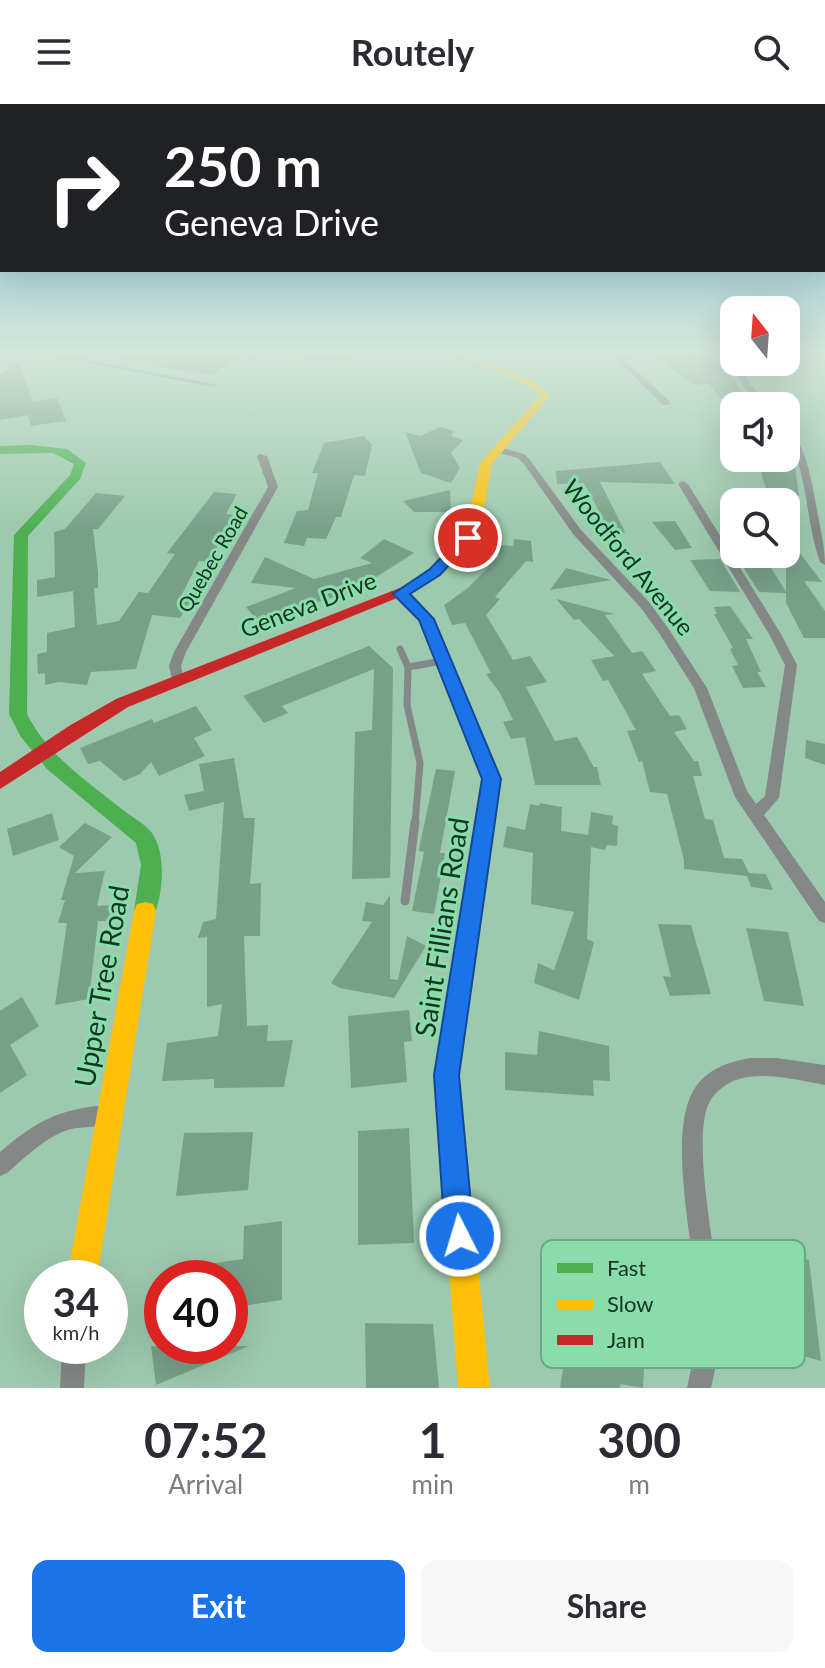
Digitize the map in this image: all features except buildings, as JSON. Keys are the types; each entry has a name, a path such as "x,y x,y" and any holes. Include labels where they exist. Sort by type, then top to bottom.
{"street":[{"name":"Geneva Drive","path":"0,782 107,710 401,594 435,572 468,538 474,524 484,468 534,411"},
{"path":"0,450 66,452 80,463 76,476 28,526 19,543 16,702 23,726 41,754"},
{"name":"Woodford Avenue","path":"499,450 521,456 527,462 577,532 645,605 664,631 700,688 730,770 754,815 825,916"},
{"path":"800,450 812,523 825,562"},
{"name":"Quebec Road","path":"178,681 175,666 180,652 273,487 270,471 262,456"},
{"path":"683,484 791,665 772,798 754,815"},
{"name":"Saint Fillians Road","path":"401,594 424,614 491,779 447,1075 474,1388"},
{"name":"Upper Tree Road","path":"41,754 136,829 147,840 152,852 152,871 85,1260"},
{"path":"702,1240 694,1145 700,1098 715,1081 731,1072 755,1068 825,1075"},
{"path":"0,1166 59,1121 82,1115 109,1115"},
{"path":"72,1388 73,1364"},
{"path":"699,1388 705,1368"}],"lane":[{"path":"400,649 408,667 407,705 420,763 413,853 405,901"},
{"path":"408,667 444,661"}],"traffic: fast":[{"path":"0,450 53,449 72,456 80,463 76,476 21,535 18,714 27,732 53,764 144,838 151,865 145,911"}],"traffic: slow":[{"path":"410,588 435,572 459,549 474,524 486,463 532,411"},
{"path":"85,1260 145,911"},
{"path":"452,1135 474,1388"}],"traffic: jam":[{"path":"0,782 75,730 122,703 410,588"},
{"path":"401,594 426,619 491,779 447,1075 452,1135"}],"route":[{"path":"460,1236 447,1075 491,779 490,770 424,614 401,594 435,572 468,538"}]}
